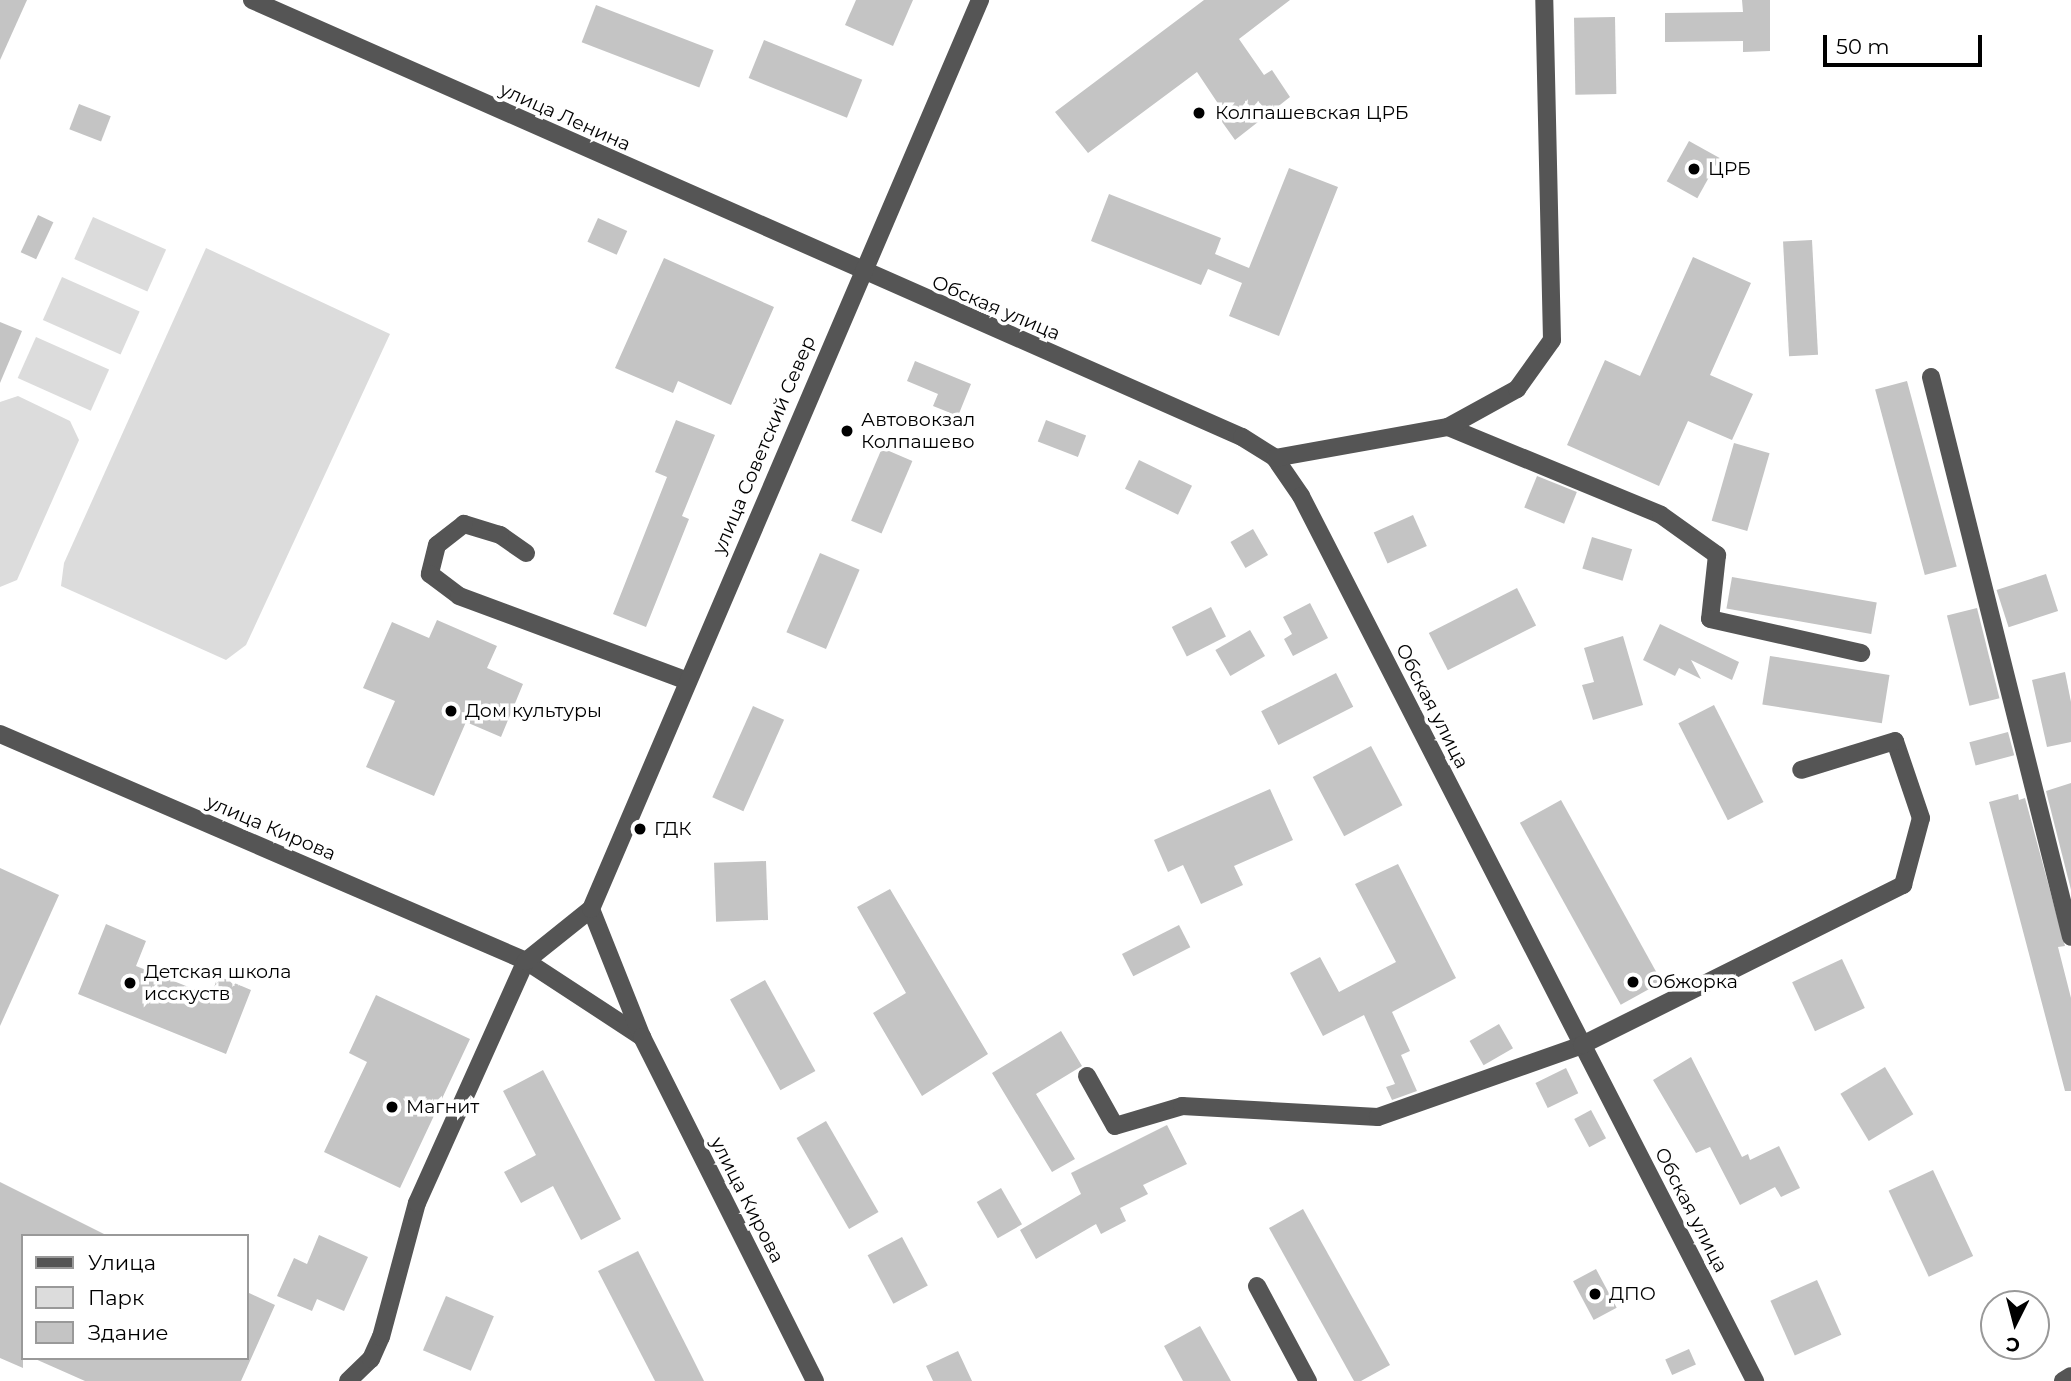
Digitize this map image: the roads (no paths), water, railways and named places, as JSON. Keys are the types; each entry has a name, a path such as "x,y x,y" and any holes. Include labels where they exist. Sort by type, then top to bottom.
{"street":[{"name":"улица Ленина","path":"252,0 860,272"},
{"name":"улица Советский Север","path":"591,909 860,272 979,0"},
{"path":"1275,458 1448,427 1517,389 1552,340 1544,0"},
{"name":"Обская улица","path":"860,272 1242,437 1275,458 1301,496 1755,1381"},
{"path":"1931,377 2071,937"},
{"path":"1448,427 1661,516 1717,555 1710,618 1861,653"},
{"path":"526,553 500,535 464,524 437,545 430,574 459,596 688,681"},
{"name":"улица Кирова","path":"0,734 526,961 642,1037"},
{"path":"1087,1076 1115,1126 1182,1106 1378,1117 1583,1045 1903,885 1921,818 1895,741 1801,770"},
{"path":"348,1381 371,1359 381,1336 417,1203 526,961 591,909"},
{"name":"улица Кирова","path":"591,909 642,1037 815,1381"},
{"path":"1257,1286 1308,1381"},
{"path":"2063,1381 2071,1376"}],"place":[{"name":"Колпашевская ЦРБ","path":"1199,113"},
{"name":"ЦРБ","path":"1694,169"},
{"name":"Автовокзал Колпашево","path":"847,431"},
{"name":"Дом культуры","path":"451,711"},
{"name":"ГДК","path":"640,829"},
{"name":"Обжорка","path":"1633,982"},
{"name":"Детская школа исскуств","path":"130,983"},
{"name":"Магнит","path":"392,1107"},
{"name":"ДПО","path":"1595,1294"}]}
